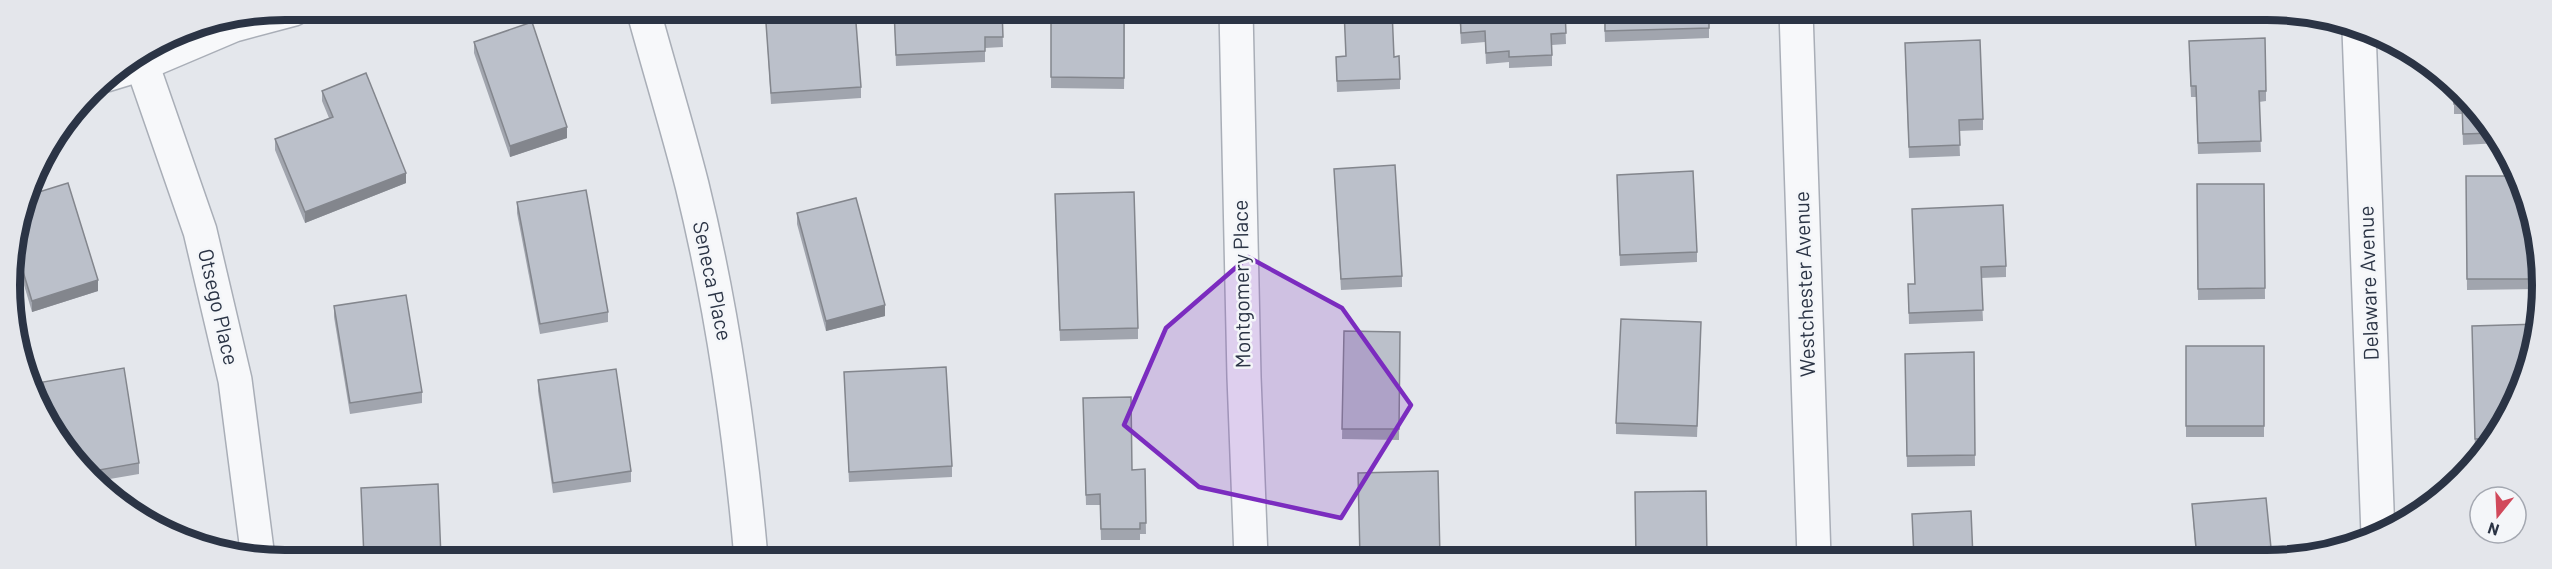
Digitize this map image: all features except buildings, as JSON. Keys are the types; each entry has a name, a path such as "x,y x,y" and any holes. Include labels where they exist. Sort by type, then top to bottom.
{"street":[{"name":"Seneca Place","path":"646,20 692,186 726,350 743,468 750,550"},
{"name":"Montgomery Place","path":"1236,20 1244,377 1251,550"},
{"name":"Westchester Avenue","path":"1796,20 1814,550"},
{"path":"133,67 236,24"},
{"name":"Delaware Avenue","path":"2359,36 2378,525"},
{"name":"Otsego Place","path":"142,64 200,231 235,380 257,548"}],"highlighted area":[{"path":"1248,257 1342,308 1411,405 1341,518 1199,487 1124,425 1166,328"}]}
